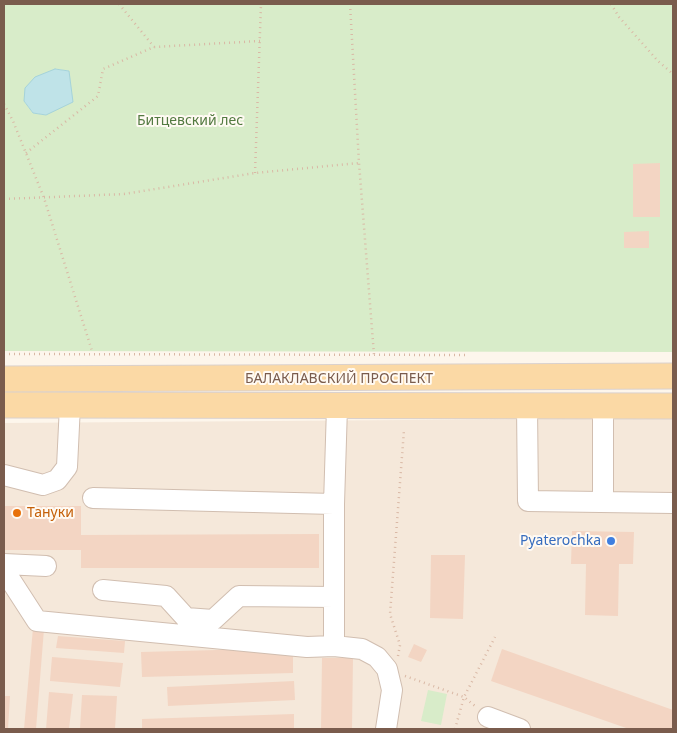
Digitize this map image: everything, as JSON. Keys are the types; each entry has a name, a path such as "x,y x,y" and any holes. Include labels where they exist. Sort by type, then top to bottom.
{"main road":[{"name":"БАЛАКЛАВСКИЙ ПРОСПЕКТ","path":"4,379 673,376"},
{"name":"БАЛАКЛАВСКИЙ ПРОСПЕКТ","path":"4,405 337,407 673,406"}],"lane":[{"path":"4,475 43,485 57,480 67,467 70,406"},
{"path":"527,406 528,501 673,503"},
{"path":"603,406 603,502"},
{"path":"334,646 334,504 337,407"},
{"path":"93,498 334,504"},
{"path":"4,564 46,566"},
{"path":"4,570 38,621 307,647 334,646 362,649 377,657 387,669 392,690 386,729"},
{"path":"103,590 166,596 186,618 213,620 239,596 334,597"},
{"path":"488,717 520,729"}],"path":[{"path":"119,4 154,47"},
{"path":"255,173 262,4"},
{"path":"350,4 359,163 374,355"},
{"path":"611,4 619,17 651,54 673,74"},
{"path":"26,153 98,96 103,69 154,47 260,41"},
{"path":"4,104 44,198 92,351"},
{"path":"4,199 124,194 255,173 359,163"},
{"path":"4,354 474,356"},
{"path":"387,669 396,663 400,645 390,614 404,430"},
{"path":"455,729 464,697 495,637"},
{"path":"387,669 464,697 488,717"}],"shaded area":[{"path":"673,418 673,729 4,729 4,423"}],"green space":[{"name":"Битцевский лес","path":"4,4 673,4 673,352 4,351","holes":["55,69 69,71 46,115 33,113 24,101"]},
{"path":"428,690 447,694 441,725 421,721"}],"water":[{"path":"55,69 69,71 73,102 46,115 33,113 24,101 25,88 35,77"}],"building":[{"path":"660,163 660,217 633,217 633,164"},
{"path":"649,231 649,248 624,248 624,232"},
{"path":"4,506 81,506 81,535 319,534 319,568 81,568 81,550 4,550"},
{"path":"572,531 634,532 633,564 619,564 618,616 585,615 586,564 571,564"},
{"path":"431,555 465,555 463,619 430,618"},
{"path":"33,628 44,629 36,729 24,729"},
{"path":"58,636 125,641 124,653 56,648"},
{"path":"414,644 427,650 421,662 408,657"},
{"path":"293,648 293,673 142,677 141,652"},
{"path":"502,649 673,710 673,729 629,729 491,681"},
{"path":"52,657 123,663 120,687 50,681"},
{"path":"322,658 353,658 352,729 321,729"},
{"path":"294,681 295,700 168,706 167,687"},
{"path":"49,692 73,694 69,729 46,729"},
{"path":"82,695 117,696 115,729 80,729"},
{"path":"4,696 10,696 8,729 4,729"},
{"path":"294,714 294,729 142,729 142,719"}],"place":[{"name":"Тануки","path":"17,513"},
{"name":"Pyaterochka","path":"611,541"}]}
